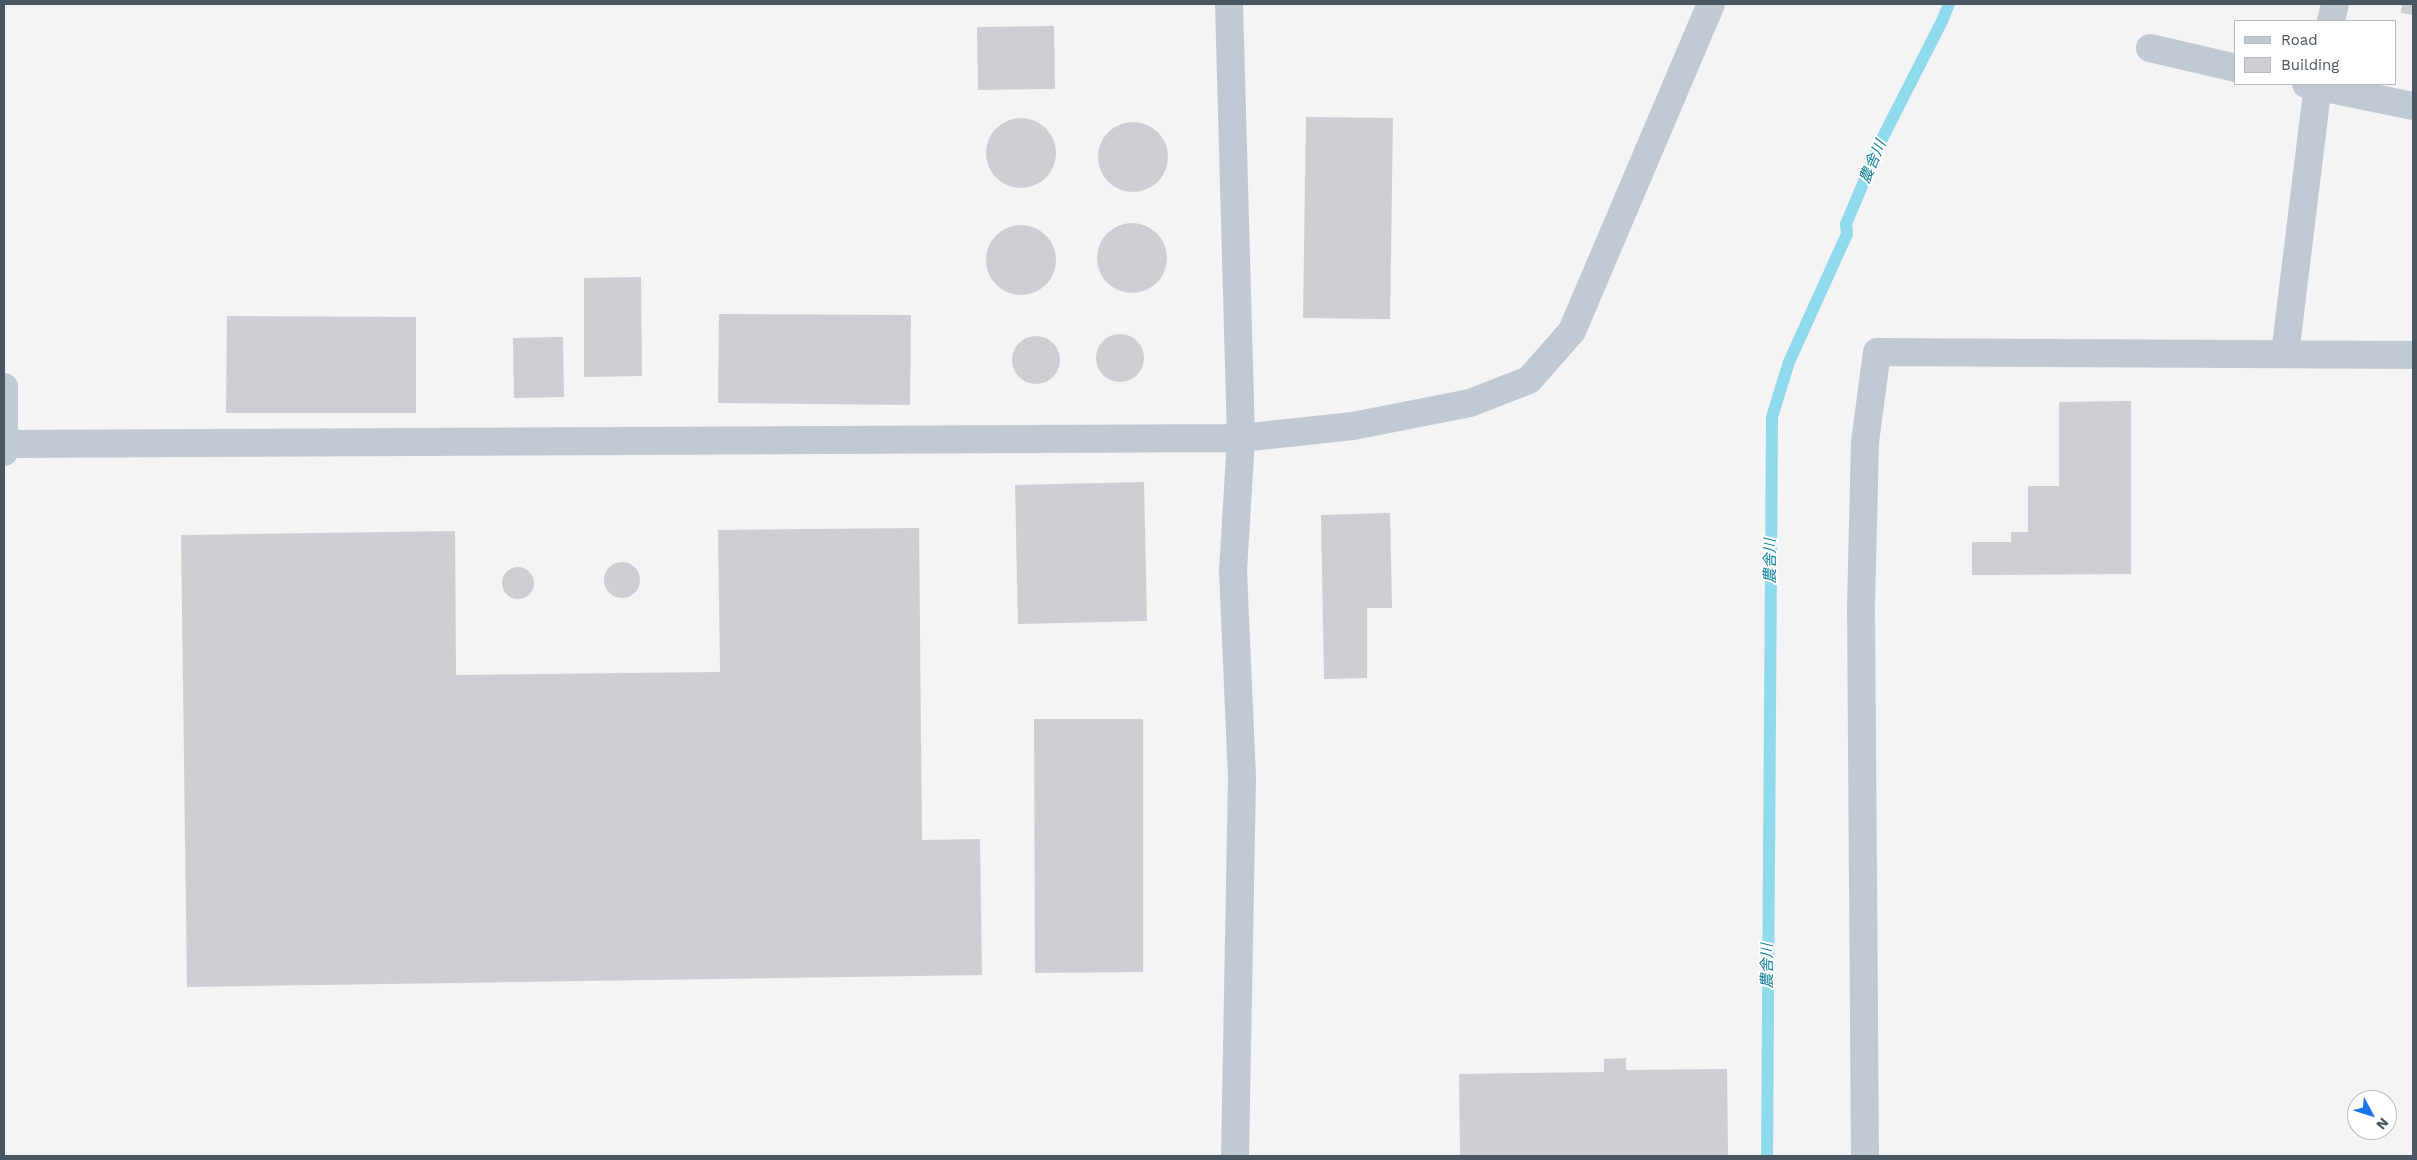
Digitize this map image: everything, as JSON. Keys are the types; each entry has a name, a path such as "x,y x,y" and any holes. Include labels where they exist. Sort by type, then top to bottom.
{"street":[{"path":"1229,4 1241,438 1233,571 1242,778 1235,1156"},
{"path":"4,444 1241,438 1353,426 1470,403 1529,380 1572,331 1711,4"},
{"path":"2331,20 2335,4"},
{"path":"2150,48 2234,68"},
{"path":"2285,354 2314,85 2413,106"},
{"path":"1865,1156 1861,608 1865,442 1877,352 2413,355"},
{"path":"4,387 4,452"}],"building":[{"path":"2402,4 2413,4 2413,15 2401,13"},
{"path":"1054,26 1055,89 978,90 977,27"},
{"path":"1306,117 1393,118 1390,319 1303,318"},
{"path":"1021,118 1034,121 1046,128 1053,140 1056,153 1053,166 1046,178 1034,185 1021,188 1008,185 996,178 989,166 986,153 989,140 996,128 1008,121"},
{"path":"1133,122 1146,125 1158,132 1165,144 1168,157 1165,170 1158,182 1146,189 1133,192 1120,189 1108,182 1101,170 1098,157 1101,144 1108,132 1120,125"},
{"path":"1132,223 1145,226 1157,233 1164,245 1167,258 1164,271 1157,283 1145,290 1132,293 1119,290 1107,283 1100,271 1097,258 1100,245 1107,233 1119,226"},
{"path":"1021,225 1034,228 1046,235 1053,247 1056,260 1053,273 1046,285 1034,292 1021,295 1008,292 996,285 989,273 986,260 989,247 996,235 1008,228"},
{"path":"641,277 642,376 584,377 584,278"},
{"path":"719,314 911,315 910,405 718,403"},
{"path":"227,316 416,317 416,413 226,413"},
{"path":"1115,334 1125,334 1137,341 1144,353 1144,363 1137,375 1125,382 1115,382 1107,378 1100,371 1096,363 1096,353 1100,345 1107,338"},
{"path":"1031,336 1041,336 1053,343 1060,355 1060,365 1053,377 1041,384 1031,384 1023,380 1016,373 1012,365 1012,355 1016,347 1023,340"},
{"path":"563,337 564,397 514,398 513,338"},
{"path":"2131,401 2131,574 1972,575 1972,542 2011,542 2011,532 2028,532 2028,486 2059,486 2059,402"},
{"path":"1144,482 1147,621 1018,624 1015,485"},
{"path":"1390,513 1392,608 1367,608 1367,678 1324,679 1321,515"},
{"path":"919,528 922,840 980,839 982,975 187,987 181,535 455,531 456,675 720,672 718,530"},
{"path":"622,562 634,568 640,580 634,592 622,598 610,592 604,580 610,568"},
{"path":"518,567 524,568 529,572 533,577 533,589 529,594 524,598 518,599 512,598 507,594 503,589 502,583 503,577 507,572 512,568"},
{"path":"1034,719 1143,719 1143,972 1035,973"},
{"path":"1626,1058 1626,1070 1727,1069 1728,1156 1460,1156 1459,1074 1604,1072 1604,1059"}],"waterway":[{"name":"農舎川","path":"1767,1156 1772,417 1789,362 1847,234 1846,224 1881,141 1949,4"}]}
